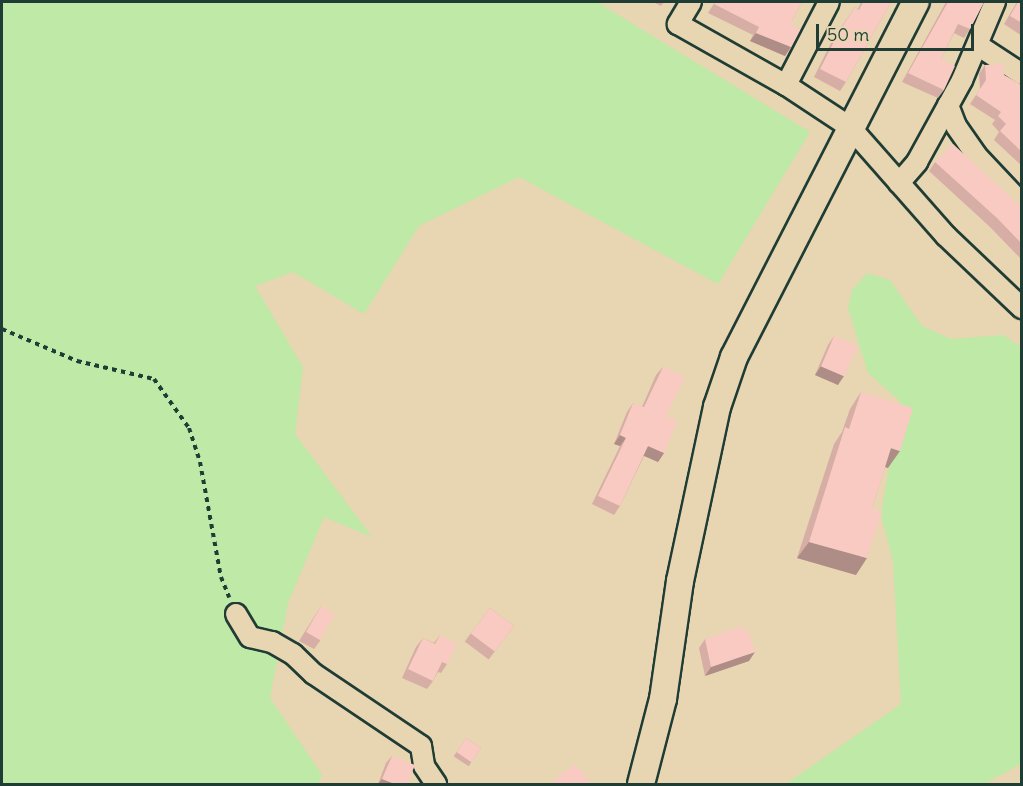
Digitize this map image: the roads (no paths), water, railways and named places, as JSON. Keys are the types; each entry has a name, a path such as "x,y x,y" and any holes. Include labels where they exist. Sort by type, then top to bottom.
{"street":[{"path":"691,2 678,24 786,85 850,128 946,236 1022,308"},
{"path":"786,85 829,2"},
{"path":"641,784 663,699 680,581 717,407 760,301 915,2"},
{"path":"899,183 917,162 948,105 979,46 995,2"},
{"path":"979,46 1022,74"},
{"path":"948,105 956,126 976,154 1022,204"},
{"path":"236,614 250,637 272,642 293,654 314,674 421,746 424,766 436,784"}]}
